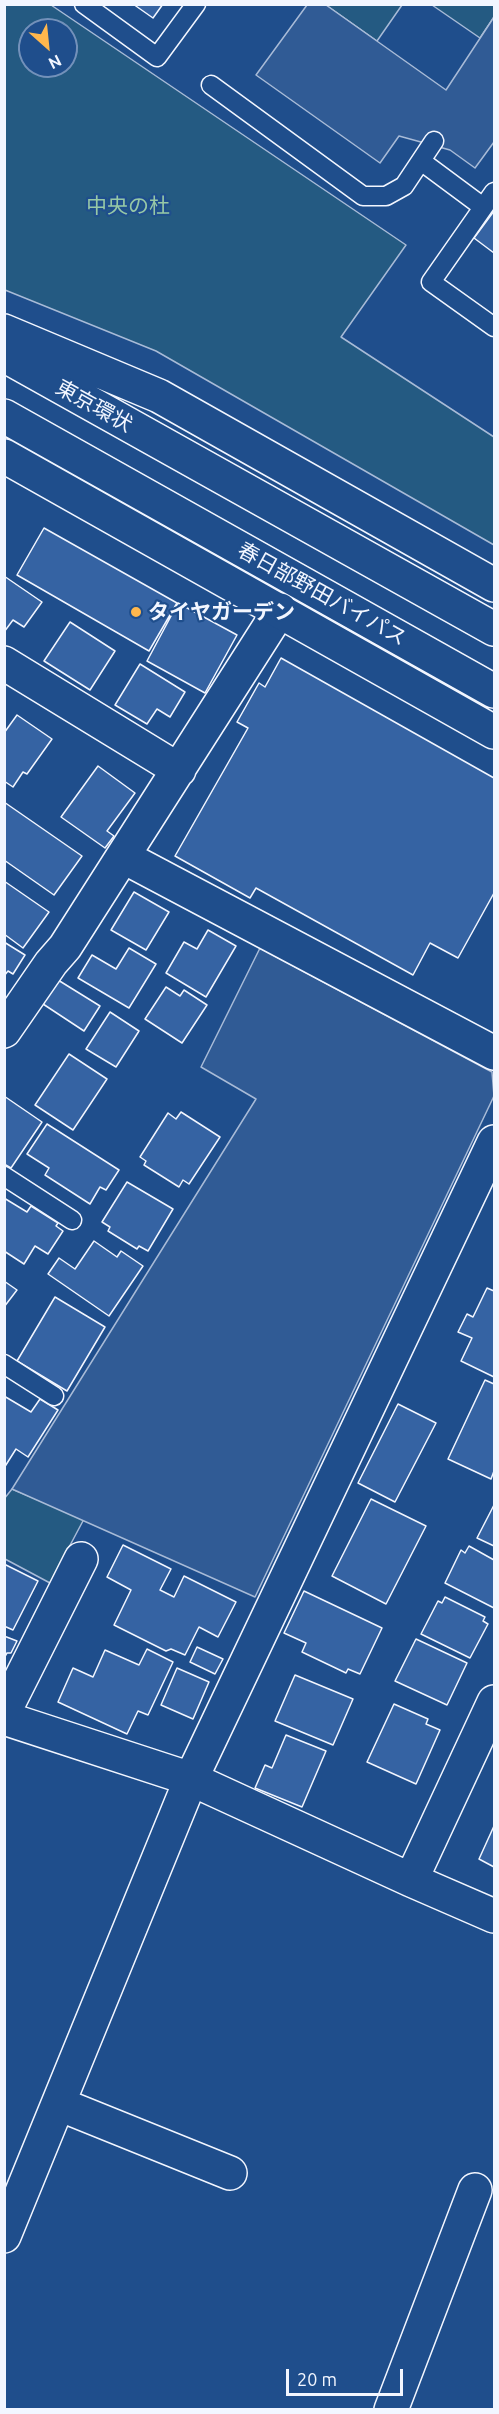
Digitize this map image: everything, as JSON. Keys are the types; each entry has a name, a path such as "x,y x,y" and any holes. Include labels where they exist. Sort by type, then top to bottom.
{"main road":[{"path":"4,331 159,396 495,585"},
{"name":"東京環状","path":"4,355 495,629"},
{"name":"春日部野田バイパス","path":"4,416 495,690"},
{"path":"4,456 495,732"},
{"path":"7,1021 65,947 280,610"},
{"path":"4,663 179,770"},
{"path":"124,857 495,1053"},
{"path":"4,2236 191,1779 495,1142"},
{"path":"4,1712 81,1559"},
{"path":"411,1880 495,1702"},
{"path":"4,1718 191,1779 495,1916"},
{"path":"59,2104 230,2173"},
{"path":"391,2409 476,2190"}],"lane":[{"path":"84,4 157,57 196,4"},
{"path":"211,85 363,196 386,196 404,186 435,141"},
{"path":"421,161 483,207"},
{"path":"495,192 431,282 495,327"},
{"path":"4,1176 72,1220"},
{"path":"4,1364 54,1396"}],"green space":[{"name":"中央の杜","path":"4,5 51,5 70,18 18,18 18,78 78,78 78,23 406,245 341,337 494,437 494,545 156,351 5,290"},
{"path":"326,5 402,5 377,41"},
{"path":"432,5 494,5 494,17 480,38"},
{"path":"12,1489 84,1519 50,1583 5,1559 4,1499"}],"shaded area":[{"path":"307,5 326,5 446,90 494,17 494,142 475,168 450,150 399,136 380,163 256,75"},
{"path":"260,948 492,1072 494,1096 255,1597 12,1489 256,1099 201,1067"}],"building":[{"path":"133,4 163,4 153,18"},
{"path":"494,211 494,253 474,238"},
{"path":"44,528 177,603 149,651 17,575"},
{"path":"4,576 42,602 24,627 13,620 4,632"},
{"path":"178,603 237,635 205,693 147,661"},
{"path":"70,622 115,651 90,690 44,661"},
{"path":"281,658 494,778 494,893 458,958 430,943 413,975 256,888 250,898 175,856 248,728 237,722 259,683 265,687"},
{"path":"140,664 185,692 170,717 157,709 147,724 115,705"},
{"path":"17,715 52,739 27,774 23,772 13,787 4,781 4,733"},
{"path":"98,766 135,793 107,831 114,836 105,848 61,817"},
{"path":"4,802 82,856 54,895 4,860"},
{"path":"4,881 49,912 23,948 4,934"},
{"path":"134,892 169,912 146,950 111,930"},
{"path":"208,930 236,946 206,997 166,973 184,942 197,949"},
{"path":"4,942 25,955 13,974 8,971 4,976"},
{"path":"129,948 156,964 129,1008 78,978 92,955 116,969"},
{"path":"58,980 100,1006 84,1031 43,1004"},
{"path":"166,987 180,996 184,990 207,1005 182,1043 145,1019"},
{"path":"110,1012 139,1031 116,1067 86,1049"},
{"path":"69,1054 107,1079 73,1130 35,1105"},
{"path":"4,1096 42,1122 11,1168 4,1164"},
{"path":"181,1112 220,1137 189,1184 183,1180 179,1187 144,1165 146,1161 140,1157 168,1113 176,1119"},
{"path":"47,1124 119,1170 106,1190 100,1187 90,1204 45,1175 49,1168 27,1154"},
{"path":"127,1182 173,1209 148,1251 139,1246 137,1249 108,1231 110,1227 102,1222"},
{"path":"4,1198 27,1212 31,1206 58,1223 56,1226 63,1231 48,1254 35,1246 24,1264 4,1251"},
{"path":"94,1241 117,1257 121,1251 143,1266 109,1316 48,1274 59,1258 75,1269"},
{"path":"4,1281 17,1290 4,1307"},
{"path":"487,1288 494,1291 494,1377 461,1361 472,1338 458,1332 467,1314 473,1317"},
{"path":"55,1297 105,1327 67,1391 17,1361"},
{"path":"485,1380 494,1384 494,1471 491,1479 448,1459"},
{"path":"4,1396 31,1412 40,1399 58,1410 28,1457 16,1449 4,1468"},
{"path":"398,1404 436,1423 395,1502 358,1483"},
{"path":"371,1499 426,1526 386,1604 332,1576"},
{"path":"494,1505 494,1546 477,1538"},
{"path":"123,1545 171,1569 160,1590 174,1597 184,1576 236,1602 218,1637 199,1627 185,1655 171,1649 166,1651 114,1625 131,1590 107,1577"},
{"path":"469,1546 494,1560 494,1608 445,1583 461,1550 465,1553"},
{"path":"4,1564 38,1581 13,1630 4,1626"},
{"path":"304,1591 382,1628 360,1674 348,1669 346,1673 302,1652 306,1643 284,1633"},
{"path":"445,1597 485,1617 483,1621 488,1624 470,1658 421,1634 438,1601 442,1603"},
{"path":"4,1636 17,1641 11,1653 7,1653 4,1658"},
{"path":"416,1639 467,1663 447,1705 395,1681"},
{"path":"197,1647 223,1659 215,1674 190,1662"},
{"path":"147,1649 173,1662 148,1715 138,1711 127,1734 58,1702 73,1668 93,1677 105,1650 139,1665"},
{"path":"177,1668 209,1682 193,1719 161,1705"},
{"path":"295,1675 353,1699 333,1745 275,1721"},
{"path":"394,1704 428,1719 426,1724 440,1730 416,1784 367,1762"},
{"path":"286,1735 326,1751 302,1807 255,1788 265,1765 272,1768"},
{"path":"494,1826 494,1867 479,1859"}],"place":[{"name":"タイヤガーデン","path":"136,612"}]}
